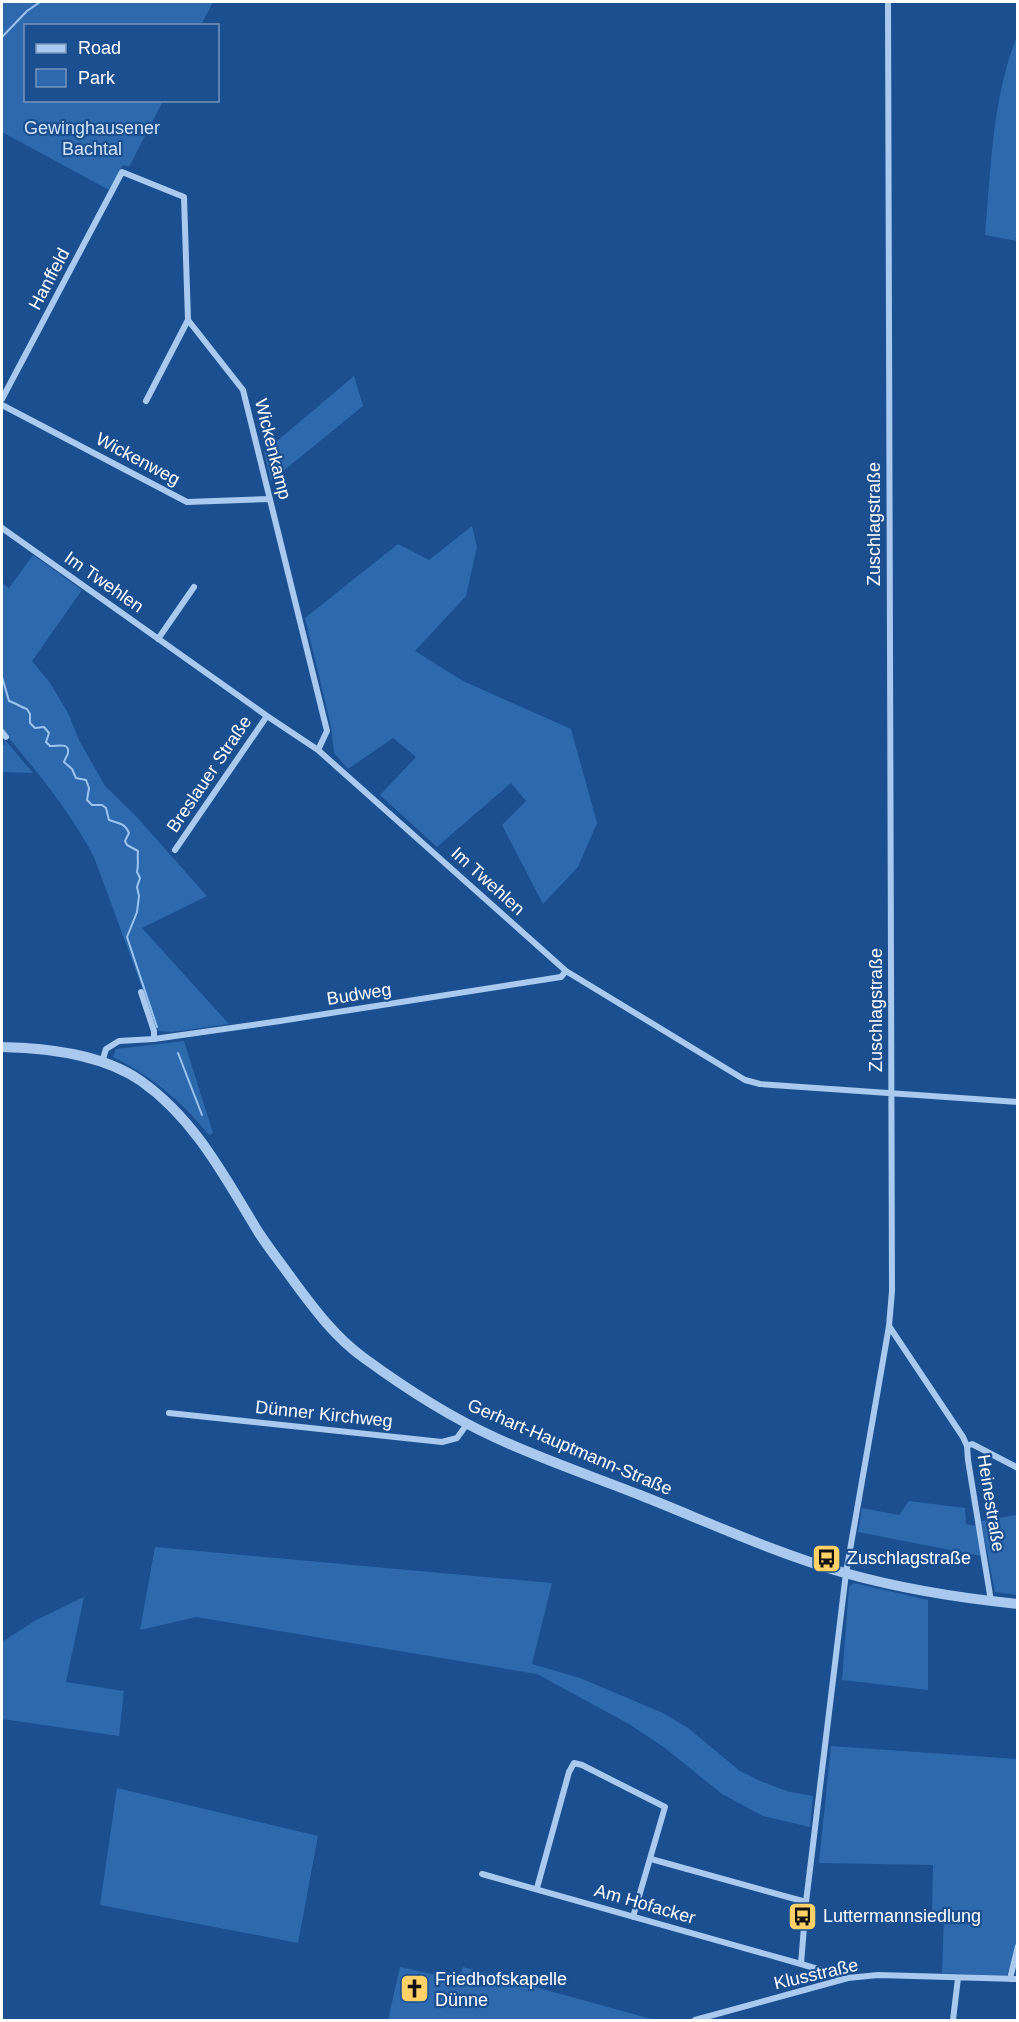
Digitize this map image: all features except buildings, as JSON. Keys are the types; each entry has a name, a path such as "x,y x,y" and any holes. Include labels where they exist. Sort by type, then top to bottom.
{"street":[{"name":"Zuschlagstraße","path":"801,1964 806,1902 846,1573 889,1326 892,1291 888,2"},
{"name":"Hanffeld","path":"2,399 122,172 184,198 188,320"},
{"path":"146,401 188,320"},
{"name":"Wickenkamp","path":"188,320 243,390 327,731 318,750"},
{"name":"Wickenweg","path":"2,405 187,502 270,499"},
{"name":"Im Twehlen","path":"2,528 318,750 566,970 746,1080 760,1084 1017,1102"},
{"path":"158,639 194,587"},
{"name":"Breslauer Straße","path":"175,850 267,716"},
{"name":"Budweg","path":"102,1063 106,1049 119,1041 154,1039 280,1021 561,977 566,970"},
{"path":"141,992 154,1031 154,1039"},
{"name":"Gerhart-Hauptmann-Straße","path":"2,1047 38,1048 66,1052 102,1063 140,1081 194,1130 261,1236 321,1318 361,1356 412,1392 467,1424 496,1438 771,1547 846,1573 934,1594 1017,1604"},
{"name":"Heinestraße","path":"889,1326 967,1446 991,1601"},
{"name":"Dünner Kirchweg","path":"169,1413 442,1442 457,1438 467,1424"},
{"name":"Heinestraße","path":"967,1446 972,1444 1017,1468"},
{"path":"537,1888 568,1772 574,1763 582,1765 665,1807 633,1917"},
{"path":"651,1859 806,1902"},
{"name":"Am Hofacker","path":"482,1874 801,1964"},
{"path":"1014,1979 1017,1946"},
{"path":"801,1964 848,1978"},
{"name":"Klusstraße","path":"695,2020 848,1978 878,1975 1014,1979"},
{"path":"953,2020 958,1978"}],"green space":[{"name":"Gewinghausener Bachtal","path":"2,2 213,2 202,24 24,24 24,102 162,102 129,167 123,165 109,190 2,132"},
{"path":"1017,36 1017,241 985,235 997,109"},
{"path":"354,376 363,406 271,481 264,452"},
{"path":"472,526 477,547 466,596 415,651 463,681 571,729 597,823 578,867 543,904 502,825 526,801 511,783 437,847 380,795 416,757 393,738 348,769 334,753 331,726 305,618 398,544 429,560"},
{"path":"33,555 82,590 32,661 50,683 68,713 79,740 105,786 134,814 207,896 142,928 229,1024 172,1032 158,1031 94,857 63,807 2,730 2,583 9,588"},
{"path":"5,740 33,773 2,772 2,745"},
{"path":"184,1041 213,1133 209,1135 166,1091 113,1057 116,1049"},
{"path":"909,1501 965,1508 966,1524 976,1526 981,1556 858,1532 862,1508 899,1515"},
{"path":"1017,1515 1017,1595 995,1592 981,1521"},
{"path":"155,1547 552,1583 532,1664 580,1678 663,1713 688,1728 740,1771 790,1792 813,1796 810,1827 763,1816 722,1794 665,1748 629,1724 537,1674 196,1617 140,1630"},
{"path":"854,1583 928,1600 928,1690 842,1680 849,1587"},
{"path":"84,1597 66,1682 124,1691 119,1736 2,1719 2,1642 36,1620"},
{"path":"831,1746 1017,1759 1016,1944 1007,1976 942,1973 944,1916 932,1915 933,1865 819,1863"},
{"path":"117,1788 318,1836 298,1943 100,1905"},
{"path":"400,1967 459,1980 463,1967 655,2020 388,2020"}],"waterway":[{"path":"2,37 27,11 40,2"},
{"path":"2,677 9,701 27,709 30,714 30,723 35,728 44,727 49,733 46,742 50,746 67,747 68,753 64,762 72,769 76,778 86,780 89,788 87,800 92,805 102,805 106,808 109,820 121,824 129,833 125,841 127,845 138,851 137,872 140,878 137,887 139,896 137,912 127,937 157,1027"},
{"path":"178,1053 202,1115"}],"place":[{"name":"Zuschlagstraße","path":"826,1558"},
{"name":"Luttermannsiedlung","path":"802,1916"},
{"name":"Friedhofskapelle Dünne","path":"414,1989"}]}
